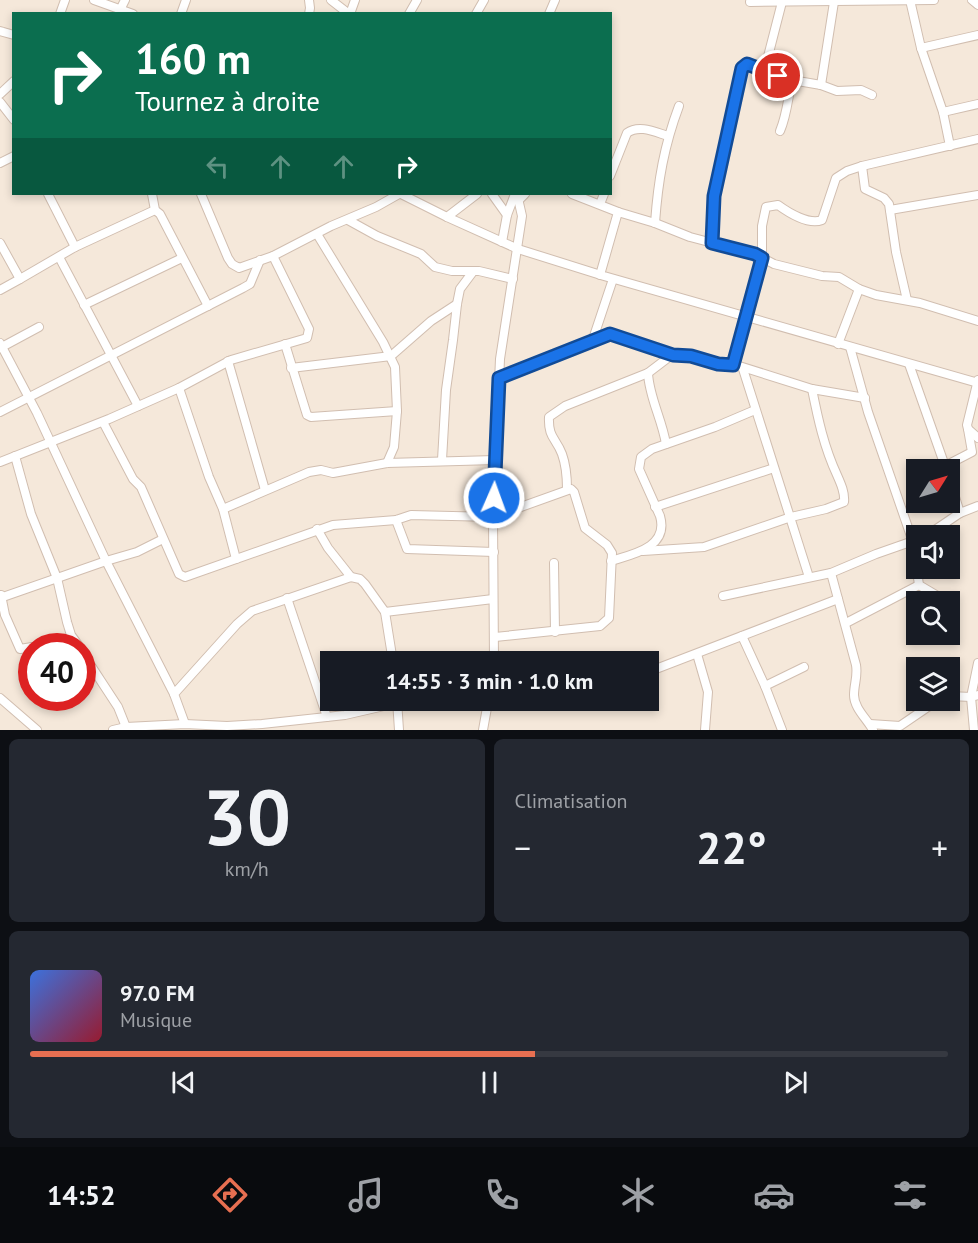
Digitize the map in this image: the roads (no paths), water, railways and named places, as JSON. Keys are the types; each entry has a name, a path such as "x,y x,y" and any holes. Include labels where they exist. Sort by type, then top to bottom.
{"street":[{"path":"94,0 129,12"},
{"path":"122,8 125,0"},
{"path":"331,0 347,12"},
{"path":"750,2 934,0"},
{"path":"972,0 978,5"},
{"path":"910,1 921,48 943,112 950,146"},
{"path":"765,72 782,2"},
{"path":"821,85 834,2"},
{"path":"921,48 978,35"},
{"path":"712,243 714,196 742,68 747,64 792,80 821,85 837,91 861,90 872,95"},
{"path":"780,131 785,119 792,80"},
{"path":"0,94 12,83"},
{"path":"0,102 12,117"},
{"path":"943,112 978,104"},
{"path":"655,223 656,197 668,135 679,106"},
{"path":"612,171 627,133 631,130 639,128 668,135"},
{"path":"733,365 762,258 762,226 766,207 778,205 800,217 818,222 822,220 836,178 847,171 978,139"},
{"path":"862,166 865,189 884,198 890,210 896,252 908,300"},
{"path":"49,195 75,247"},
{"path":"152,195 155,210 160,214 208,306"},
{"path":"201,195 228,258 238,268 273,256 398,195"},
{"path":"402,195 518,249 613,279 978,382 967,419 975,450 960,459"},
{"path":"447,217 476,195"},
{"path":"493,195 507,215"},
{"path":"575,195 690,237 755,254 770,263 822,276 838,277 859,289 882,297 908,300 978,321"},
{"path":"600,204 604,195"},
{"path":"890,210 978,195"},
{"path":"502,242 507,215 517,196"},
{"path":"494,651 493,517 499,378 522,216 517,196"},
{"path":"0,291 75,247 155,210"},
{"path":"600,275 618,212"},
{"path":"348,220 377,236 401,244 420,254 435,267 472,273 479,271 513,279"},
{"path":"317,234 391,356 395,368 397,411 394,447 387,463"},
{"path":"0,243 20,279"},
{"path":"0,462 103,422 179,388 228,361 307,338 309,329 273,256"},
{"path":"59,257 138,406"},
{"path":"84,305 182,258"},
{"path":"0,412 250,284 260,260"},
{"path":"442,460 446,390 457,304 460,289 472,273"},
{"path":"593,339 613,279"},
{"path":"838,344 859,289"},
{"path":"291,368 391,356 431,321 457,304"},
{"path":"39,327 1,346 174,694 184,724"},
{"path":"499,378 610,334 673,355 691,356 718,364 733,365 812,389 865,398"},
{"path":"285,344 304,411 311,417 397,411"},
{"path":"850,347 868,412 909,525"},
{"path":"567,489 562,452 548,429 549,417 565,406 648,372 673,355"},
{"path":"228,361 265,490"},
{"path":"909,364 942,459"},
{"path":"743,369 809,577"},
{"path":"648,372 649,385 663,424 666,444"},
{"path":"179,388 209,477 223,508 236,559"},
{"path":"611,561 643,551 704,547 791,516 841,504 845,499 826,450 812,389"},
{"path":"643,551 656,542 662,523 639,469 639,460 646,452 755,410"},
{"path":"103,422 133,479 141,487 179,574 185,577 333,525 396,520 411,515 493,517 567,489 574,492 579,512 588,532 610,549 608,621 600,626 495,637"},
{"path":"968,429 978,438"},
{"path":"15,456 30,514 57,578 70,633"},
{"path":"223,508 309,472 321,470 333,473 387,463 495,460"},
{"path":"655,507 774,468"},
{"path":"942,525 960,513 978,507"},
{"path":"396,520 407,549 494,552"},
{"path":"317,529 328,548 351,577"},
{"path":"18,645 5,615 0,596 137,552 163,539"},
{"path":"723,596 831,573 867,557 906,544"},
{"path":"554,563 555,632"},
{"path":"831,573 846,622 857,672 854,698 858,708 872,727 900,726 922,711"},
{"path":"174,694 237,624 252,611 351,577 360,579 365,584 385,612 391,651"},
{"path":"918,579 919,585"},
{"path":"919,585 929,591"},
{"path":"846,622 919,585"},
{"path":"287,598 327,717"},
{"path":"385,612 493,599"},
{"path":"659,668 838,599"},
{"path":"742,636 782,730"},
{"path":"697,654 708,692 705,730"},
{"path":"974,730 974,696 978,663"},
{"path":"765,686 804,667"},
{"path":"96,673 118,707 126,727"},
{"path":"0,698 35,728"},
{"path":"113,730 126,727 184,724 228,728 327,717 353,711"},
{"path":"398,711 399,730"},
{"path":"483,730 487,711"},
{"path":"24,730 35,728"}]}
